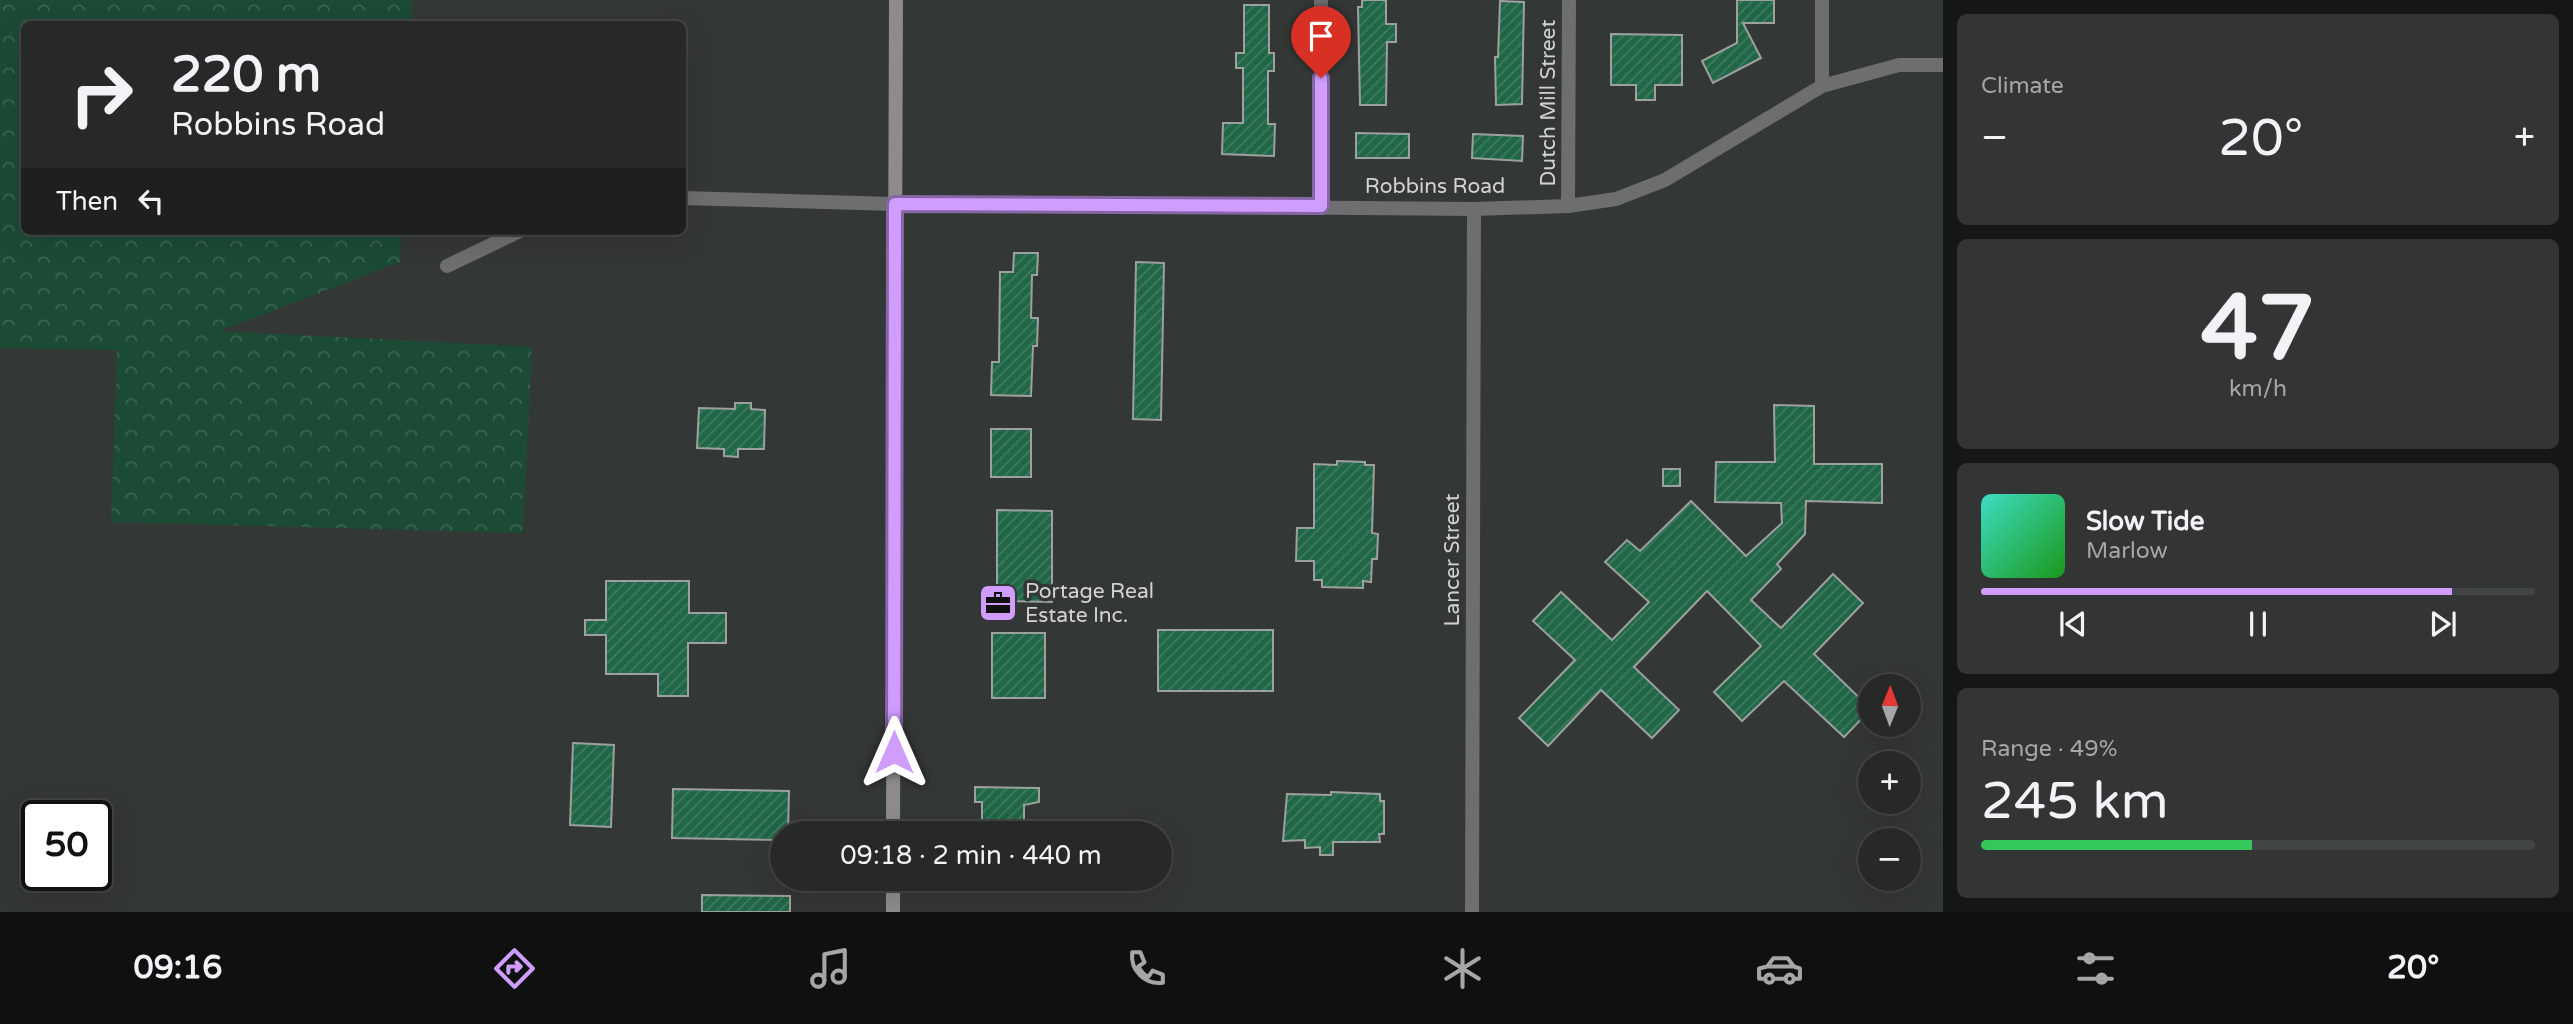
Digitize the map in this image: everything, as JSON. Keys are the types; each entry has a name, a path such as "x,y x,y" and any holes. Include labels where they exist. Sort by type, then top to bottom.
{"main road":[{"path":"893,821 896,0"},
{"path":"893,891 893,912"}],"street":[{"path":"1321,0 1321,206"},
{"name":"Dutch Mill Street","path":"1568,206 1569,0"},
{"path":"1822,0 1822,86"},
{"name":"Robbins Road","path":"686,198 895,204 1474,209 1568,206 1616,199 1665,180 1822,86 1899,65 1943,65"},
{"name":"Lancer Street","path":"1472,912 1474,209"},
{"path":"447,265 511,235"}],"green space":[{"path":"0,0 412,0 411,21 21,21 21,235 401,235 400,262 220,331 532,347 523,533 111,522 117,350 0,348"}],"building":[{"path":"1362,0 1386,0 1386,24 1396,24 1396,42 1387,42 1386,105 1360,105 1358,7 1362,7"},
{"path":"1737,0 1774,0 1774,23 1743,23 1761,58 1713,83 1702,61 1737,43"},
{"path":"1500,1 1524,2 1522,104 1496,105 1495,57 1498,57"},
{"path":"1244,5 1269,5 1269,53 1274,53 1274,71 1268,71 1268,124 1275,124 1274,156 1222,154 1223,123 1243,123 1243,68 1236,68 1236,53 1244,53"},
{"path":"1611,34 1682,35 1682,85 1655,85 1655,100 1636,100 1636,85 1611,85"},
{"path":"1356,133 1409,134 1409,158 1356,158"},
{"path":"1473,134 1523,136 1522,161 1472,158"},
{"path":"1014,253 1038,253 1037,275 1032,275 1031,318 1038,318 1037,346 1033,346 1031,396 991,395 992,362 999,362 1000,272 1013,272"},
{"path":"1136,262 1164,263 1161,420 1133,419"},
{"path":"735,403 751,403 751,409 765,410 764,449 738,449 738,457 724,456 724,449 697,448 699,408 735,409"},
{"path":"1774,405 1814,406 1814,464 1882,464 1882,503 1806,501 1805,534 1777,564 1781,569 1751,600 1781,628 1833,574 1863,603 1814,654 1858,696 1858,722 1844,737 1784,681 1742,721 1714,692 1761,646 1707,591 1634,667 1679,710 1652,738 1601,690 1548,746 1519,718 1575,660 1533,621 1561,592 1612,640 1649,602 1605,562 1627,540 1640,551 1691,501 1746,556 1782,523 1781,503 1715,502 1716,462 1775,462"},
{"path":"991,429 1031,429 1031,477 991,477"},
{"path":"1337,461 1374,465 1372,533 1378,534 1377,559 1372,559 1371,582 1363,581 1363,588 1322,587 1322,580 1314,580 1314,561 1296,561 1297,528 1314,528 1314,464 1337,465"},
{"path":"1663,469 1680,469 1680,486 1663,486"},
{"path":"997,510 1052,511 1052,602 997,601"},
{"path":"606,581 689,581 689,613 726,613 726,643 688,643 688,696 658,696 658,674 606,674 606,635 585,635 585,620 606,620"},
{"path":"1158,630 1273,630 1273,691 1158,691"},
{"path":"992,633 1045,633 1045,698 992,698"},
{"path":"573,743 614,745 611,827 570,825"},
{"path":"975,787 1039,788 1039,802 1024,805 1024,821 982,821 982,802 975,802"},
{"path":"673,789 789,791 788,821 770,821 770,840 672,838"},
{"path":"1331,792 1380,794 1380,801 1384,801 1384,834 1379,834 1380,842 1333,842 1333,855 1320,855 1320,847 1305,848 1305,840 1283,841 1287,794 1331,795"},
{"path":"702,895 790,896 790,912 702,912"}],"place":[{"name":"Portage Real Estate Inc.","path":"998,603"}],"route":[{"path":"894,752 895,204 1321,206 1321,78"}]}
